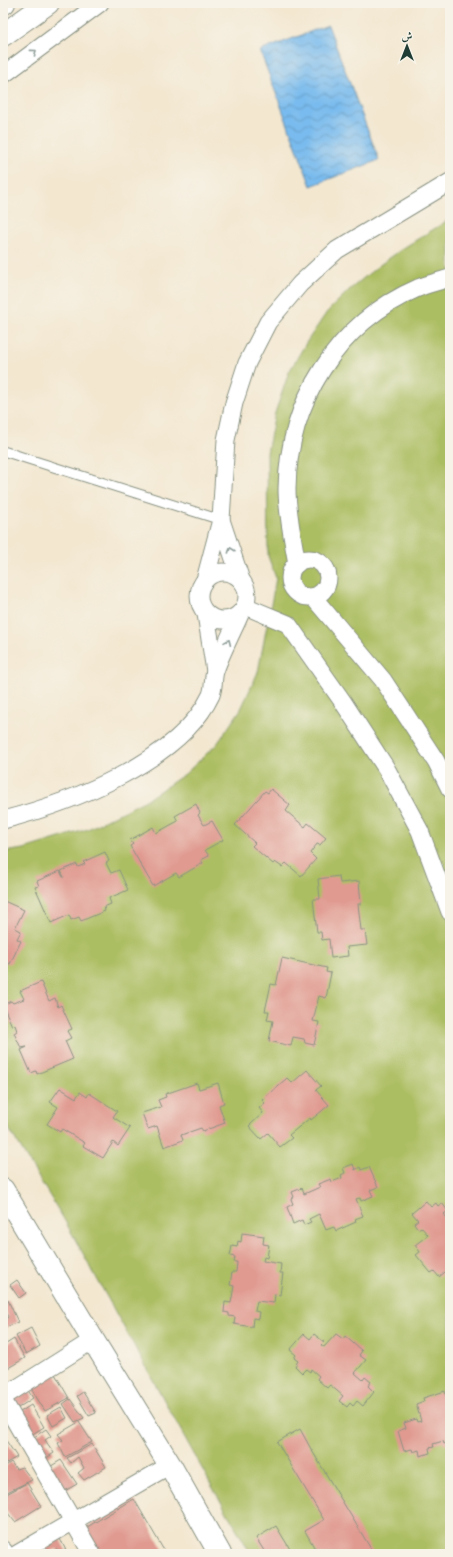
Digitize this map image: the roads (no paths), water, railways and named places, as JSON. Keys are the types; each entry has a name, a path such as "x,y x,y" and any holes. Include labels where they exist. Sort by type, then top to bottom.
{"street":[{"path":"3,35 48,3"},
{"path":"3,75 100,3"},
{"path":"205,580 221,520 226,440 234,403 247,363 268,322 300,284 337,250 450,182"},
{"path":"297,564 287,490 290,448 302,407 322,369 348,336 381,308 418,288 450,278"},
{"path":"3,820 28,814 85,793 141,764 179,737 199,713 211,694 215,671 243,609 247,592 241,580 221,520"},
{"path":"314,560 320,563 324,568 328,579 327,585 319,595 313,597 301,596 295,592 292,587 290,575 297,564 302,561 314,560"},
{"path":"215,671 206,614 199,601 201,586 211,575 219,572 227,572 235,575 241,580"},
{"path":"313,597 383,680 436,762 450,790"},
{"path":"206,614 220,620 228,620 235,617 243,609"},
{"path":"243,609 288,624 343,702 386,768 420,831 450,912"},
{"path":"3,1190 170,1465 220,1554"},
{"path":"92,1554 74,1520 3,1398 93,1340"},
{"path":"17,1554 170,1465"},
{"path":"3,1550 6,1554"}],"lane":[{"path":"3,451 221,520"}],"water":[{"path":"328,25 379,160 311,186 260,51"}]}
